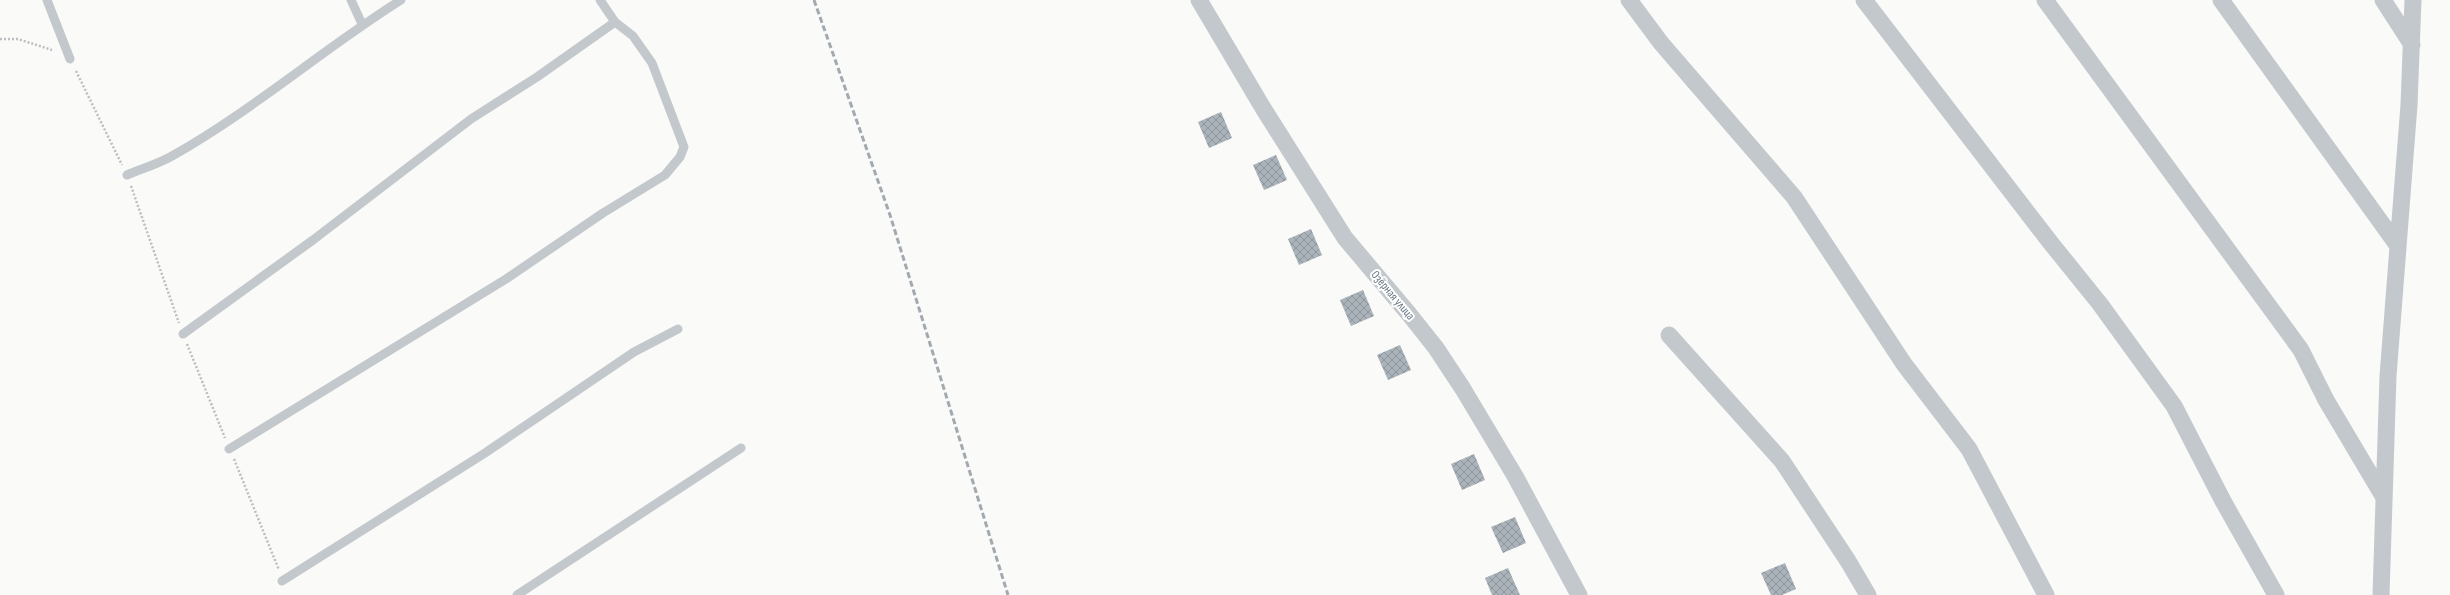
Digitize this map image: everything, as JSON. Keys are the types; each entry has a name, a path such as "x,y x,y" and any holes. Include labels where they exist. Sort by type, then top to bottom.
{"street":[{"name":"Озёрная улица","path":"1199,0 1263,108 1345,238 1410,314 1436,348 1463,389 1515,476 1579,595"},
{"path":"1629,0 1661,43 1794,197 1904,364 1968,449 1984,475 2046,595"},
{"path":"1864,0 1999,173 2050,242 2100,304 2174,406 2223,502 2276,595"},
{"path":"2044,0 2301,350 2326,400 2383,496"},
{"path":"2221,0 2398,246"},
{"path":"2383,0 2412,45"},
{"path":"2381,595 2388,376 2412,45 2413,0"},
{"path":"1669,335 1782,461 1848,561 1868,595"}],"lane":[{"path":"47,0 70,59"},
{"path":"351,0 362,24"},
{"path":"126,174 171,156 299,71 362,24 401,0"},
{"path":"229,449 500,284 603,213 665,175 680,156 684,147 652,63 633,36 616,22 600,0"},
{"path":"183,334 313,240 471,119 537,77 616,22"},
{"path":"282,581 485,452 634,352 678,329"},
{"path":"517,595 741,448"}],"path":[{"path":"0,39 18,39 45,46 70,59 126,174 183,334 282,581"}],"building":[{"path":"1221,112 1232,138 1209,148 1198,122"},
{"path":"1276,155 1287,180 1264,190 1253,165"},
{"path":"1311,229 1322,255 1299,265 1288,239"},
{"path":"1363,290 1374,316 1351,326 1340,300"},
{"path":"1400,345 1411,370 1388,380 1377,355"},
{"path":"1474,454 1485,480 1462,490 1451,464"},
{"path":"1515,517 1526,543 1503,553 1491,527"},
{"path":"1785,563 1796,589 1782,595 1771,595 1761,573"},
{"path":"1508,568 1520,595 1492,595 1485,578"}],"railway":[{"path":"814,0 890,215 1008,595"}]}
